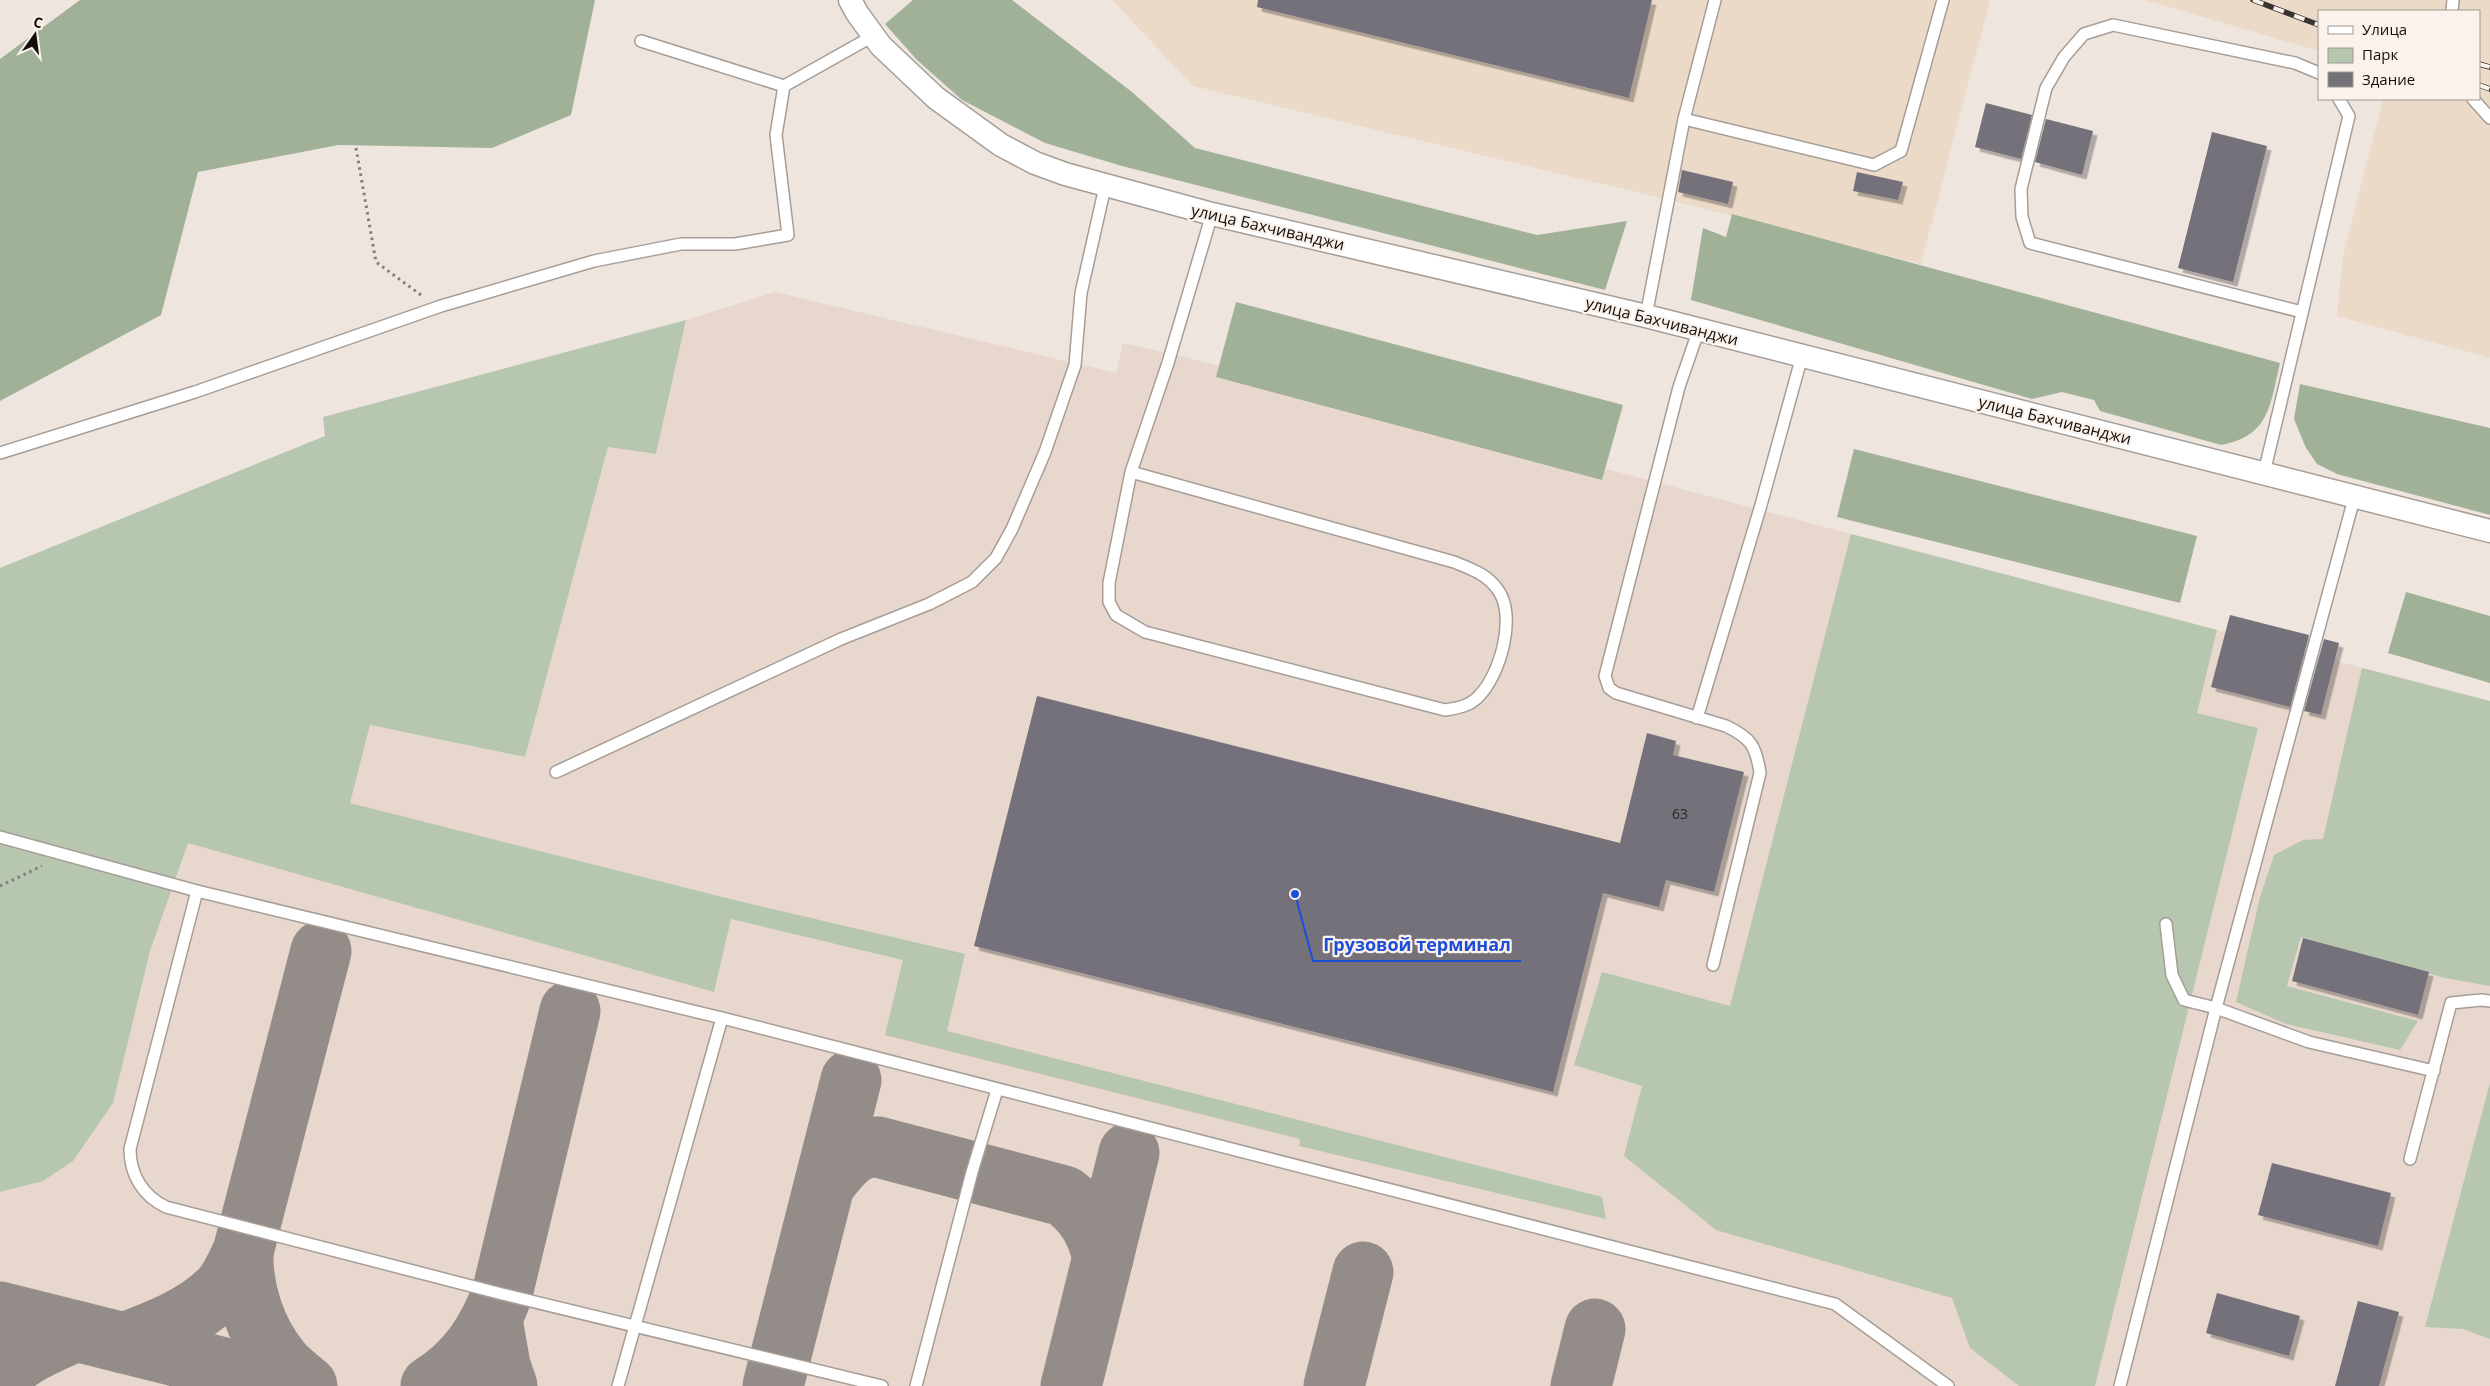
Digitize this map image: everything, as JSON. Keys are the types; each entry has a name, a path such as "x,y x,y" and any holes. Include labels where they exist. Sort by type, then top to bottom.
{"street":[{"name":"улица Бахчиванджи","path":"850,0 873,36 936,98 1001,144 1035,163 1104,187 1646,316 2355,495 2490,531"}],"lane":[{"path":"1646,316 1684,119 1715,0"},
{"path":"1684,119 1874,165 1901,151 1943,0"},
{"path":"2302,312 2030,243 2022,217 2021,189 2046,88 2064,57 2084,34 2113,25 2295,63 2318,73"},
{"path":"640,41 784,86 873,36"},
{"path":"0,454 195,392 441,306 594,261 681,244 735,244 788,235 776,135 784,86"},
{"path":"2264,473 2349,116 2340,100"},
{"path":"2474,100 2490,118"},
{"path":"556,772 841,639 929,604 972,582 996,558 1012,529 1045,452 1075,365 1081,293 1104,187"},
{"path":"1131,472 1454,562 1482,573 1498,590 1506,604 1507,624 1496,673 1479,697 1463,707 1445,710 1145,632 1116,615 1109,602 1108,583 1131,472 1168,363 1212,214"},
{"path":"1699,330 1676,396 1606,676 1609,688 1616,693 1726,726 1750,740 1758,754 1760,773 1712,966"},
{"path":"1697,718 1762,505 1802,356"},
{"path":"2120,1386 2216,1008 2355,495"},
{"path":"0,837 197,891 722,1018 1835,1304 1948,1386"},
{"path":"197,891 130,1149 130,1163 144,1191 155,1201 166,1207 502,1294 882,1386"},
{"path":"2166,924 2172,975 2184,1000 2216,1008 2309,1042 2434,1071"},
{"path":"2410,1159 2451,1004 2481,1000 2490,1001"},
{"path":"618,1386 722,1018"},
{"path":"916,1386 972,1172 997,1090"}],"path":[{"path":"356,148 376,262 412,290 441,306"},
{"path":"0,886 65,855"}],"shaded area":[{"path":"1112,0 1990,0 1921,264 1669,200 1193,86"},
{"path":"2145,0 2490,0 2490,358 2337,316 2343,255 2383,100 2480,100 2480,10 2318,10 2318,51"},
{"path":"775,292 1116,373 1123,343 1185,357 2490,701 2490,1386 0,1386 0,760 339,844 370,725 525,757 608,447 656,454 686,320"}],"green space":[{"path":"80,0 595,0 571,115 492,148 338,145 198,172 161,315 0,401 0,59"},
{"path":"913,0 1012,0 1132,92 1195,148 1537,235 1627,221 1605,290 1122,166 1045,143 962,100 917,60 885,24"},
{"path":"1732,214 2280,363 2270,405 2259,426 2237,441 2221,445 2100,411 2094,400 2062,392 2032,399 1691,300 1703,228 1726,237"},
{"path":"1236,302 1623,405 1602,480 1216,377"},
{"path":"686,320 656,454 608,447 525,757 370,725 350,803 734,900 965,954 947,1031 1602,1197 1606,1219 1299,1146 1300,1139 885,1035 903,960 731,919 714,992 188,843 150,951 113,1103 73,1161 43,1181 0,1192 0,568 325,436 323,417"},
{"path":"2300,384 2490,428 2490,515 2337,474 2317,464 2306,448 2294,419"},
{"path":"1854,449 2197,536 2180,603 1837,517"},
{"path":"1851,534 2217,630 2197,713 2258,728 2095,1386 2019,1386 1970,1348 1952,1298 1716,1230 1624,1156 1642,1086 1574,1065 1602,972 1730,1006"},
{"path":"2406,592 2490,616 2490,683 2388,653"},
{"path":"2362,668 2490,701 2490,986 2445,978 2301,937 2287,986 2418,1021 2400,1050 2286,1024 2236,1002 2260,897 2274,855 2303,840 2323,839"},
{"path":"2490,1083 2490,1339 2463,1329 2425,1327"}],"building":[{"path":"1258,0 1652,0 1629,98 1257,7"},
{"path":"1986,103 2032,115 2021,159 1975,147"},
{"path":"2046,119 2093,131 2082,175 2035,162"},
{"path":"2212,132 2267,146 2233,282 2178,268"},
{"path":"1682,170 1733,182 1728,204 1678,192"},
{"path":"1857,172 1903,182 1898,200 1853,191"},
{"path":"2230,615 2309,635 2290,707 2211,687"},
{"path":"2324,639 2339,643 2321,715 2304,711"},
{"path":"1037,696 1620,843 1647,733 1676,741 1673,755 1744,772 1714,892 1666,880 1659,907 1603,893 1553,1092 974,946"},
{"path":"2303,938 2429,972 2418,1015 2292,981"},
{"path":"2272,1163 2391,1193 2378,1246 2258,1215"},
{"path":"2217,1293 2300,1316 2289,1356 2206,1333"},
{"path":"2358,1301 2399,1312 2379,1386 2335,1386"}],"taxiway":[{"path":"124,1343 162,1328 198,1309 223,1288 230,1279 243,1252 321,951"},
{"path":"431,1386 465,1358 490,1322 502,1294 570,1011"},
{"path":"773,1386 851,1080"},
{"path":"825,1183 842,1163 854,1153 878,1147 1064,1196 1079,1209 1090,1223 1103,1258"},
{"path":"1071,1386 1129,1153"},
{"path":"243,1252 243,1266 248,1295 263,1336 282,1364 307,1386"},
{"path":"1334,1386 1363,1272"},
{"path":"0,1312 296,1386"},
{"path":"492,1320 500,1366 507,1386"},
{"path":"1581,1386 1595,1329"},
{"path":"0,1376 26,1355 76,1331"}],"railway":[{"path":"2253,0 2318,25"},
{"path":"2480,64 2490,67"},
{"path":"2480,85 2490,89"}],"place":[{"name":"Грузовой терминал","path":"1295,894"}]}
